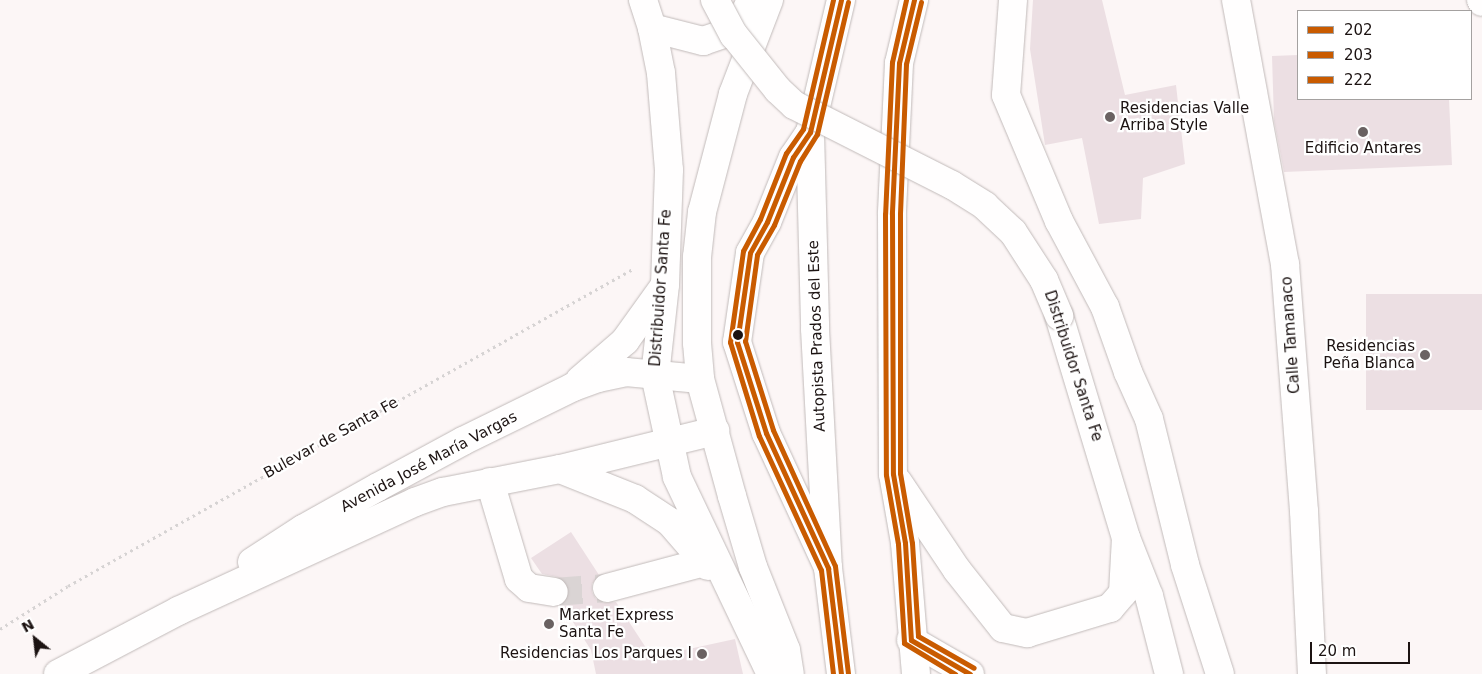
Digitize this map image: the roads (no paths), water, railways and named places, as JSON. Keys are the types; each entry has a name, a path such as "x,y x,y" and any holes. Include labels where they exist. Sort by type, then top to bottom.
{"main road":[{"name":"Distribuidor Santa Fe","path":"643,0 652,28 661,73 669,170 664,251 665,285 655,375 676,477 771,674"},
{"name":"Distribuidor Santa Fe","path":"716,0 734,35 778,90 794,105 952,185 985,206 1014,232 1044,280 1059,316 1126,538 1149,596 1169,674"},
{"path":"652,28 703,41 723,34 746,11 751,0"},
{"path":"769,0 733,94 702,212 697,257 697,343 700,379 753,568 786,650 790,674"},
{"name":"Autopista Prados del Este","path":"841,0 810,132 815,329 828,568 841,674"},
{"path":"914,0 900,62 892,214 892,474 905,543 911,640 916,674"},
{"path":"1013,0 1006,95 1059,221 1105,307 1128,372 1149,419 1185,565 1220,674"},
{"name":"Calle Tamanaco","path":"1236,0 1285,264 1304,511 1312,674"},
{"path":"810,132 793,157 767,222 750,253 737,342 766,433 828,568"},
{"path":"573,387 625,341 665,285"},
{"name":"Avenida José María Vargas","path":"178,611 303,529 463,441 573,387 617,374 700,379"},
{"name":"Avenida José María Vargas","path":"58,674 178,611 415,502 443,492 560,469 715,431"},
{"path":"560,469 635,499 670,522 705,562 744,619"},
{"path":"892,474 957,570 1003,628 1027,633 1110,608 1123,593 1126,538"},
{"path":"490,482 519,579 530,588 554,592"},
{"path":"608,588 705,562"},
{"path":"911,640 970,674"}],"tunnel":[{"path":"554,592 607,588"}],"place":[{"name":"Residencias Valle Arriba Style","path":"1110,117"},
{"name":"Edificio Antares","path":"1363,132"},
{"name":"Residencias Peña Blanca","path":"1425,355"},
{"name":"Market Express Santa Fe","path":"549,624"},
{"name":"Residencias Los Parques I","path":"702,654"}]}
